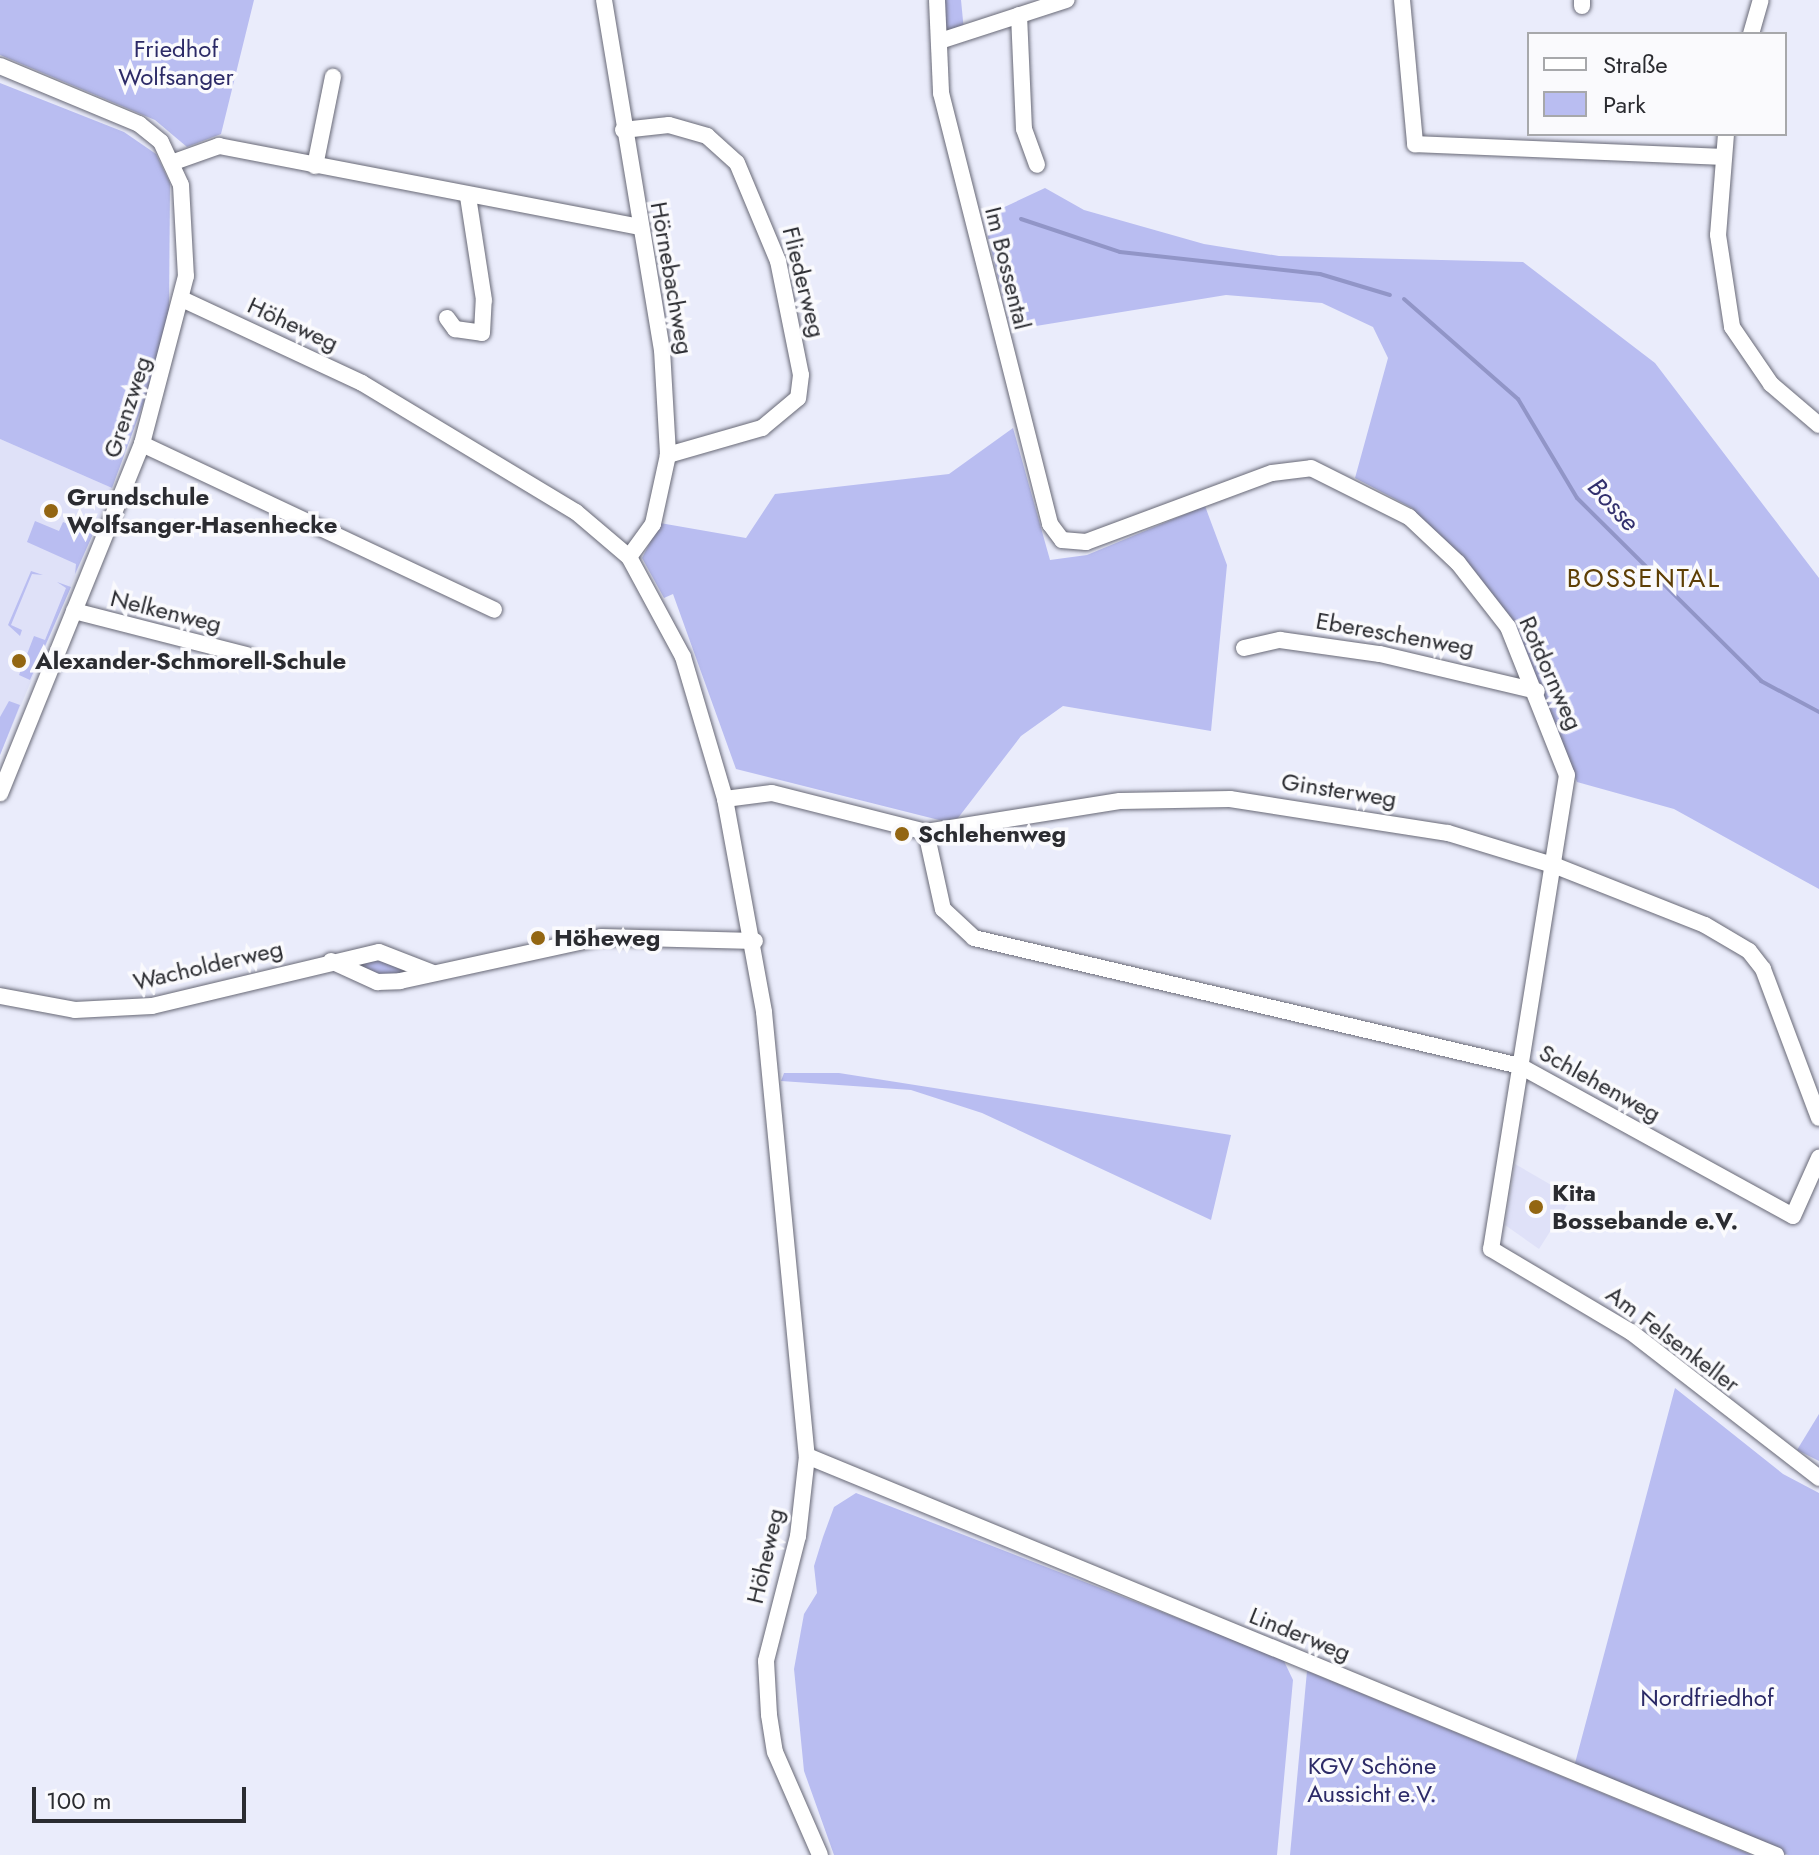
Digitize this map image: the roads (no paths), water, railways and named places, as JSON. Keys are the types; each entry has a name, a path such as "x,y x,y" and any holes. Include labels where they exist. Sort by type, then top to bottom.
{"street":[{"name":"Hörnebachweg","path":"604,0 639,227 662,350 668,455 653,524 629,557"},
{"name":"Im Bossental","path":"937,0 941,93 995,322 1050,524 1062,540"},
{"path":"940,41 1066,0"},
{"path":"1402,0 1415,144 1723,157"},
{"path":"1752,32 1761,0"},
{"path":"1019,15 1024,129 1037,165"},
{"path":"0,66 139,124 174,162 184,300"},
{"path":"315,166 333,77"},
{"name":"Fliederweg","path":"623,130 669,125 707,136 737,163 778,261 801,375 798,398 762,428 668,455"},
{"path":"1726,136 1719,282 1732,327 1751,362 1819,425"},
{"path":"174,162 219,146 468,197 639,227"},
{"path":"447,318 455,329 482,333 468,197"},
{"name":"Grenzweg","path":"0,793 142,444 184,300"},
{"name":"Höheweg","path":"184,300 452,433 576,512 629,557 683,657 725,799 755,941 807,1456 798,1536 766,1661 775,1752 820,1855"},
{"path":"142,444 494,610"},
{"name":"Rotdornweg","path":"1062,540 1086,542 1272,473 1311,468 1409,517 1458,563 1508,627 1537,691 1567,775 1556,866 1491,1249"},
{"name":"Nelkenweg","path":"74,611 247,655"},
{"name":"Ebereschenweg","path":"1244,648 1280,640 1380,654 1537,691"},
{"name":"Ginsterweg","path":"725,799 772,793 926,832 1120,801 1230,799 1448,833 1556,866 1705,925 1749,951 1763,969 1819,1118"},
{"name":"Schlehenweg","path":"926,832 943,909 974,938 1520,1066 1793,1216 1819,1158"},
{"path":"331,961 377,982 601,937 755,941"},
{"name":"Wacholderweg","path":"0,996 75,1010 152,1006 379,952 433,973"},
{"name":"Am Felsenkeller","path":"1491,1249 1631,1332 1819,1478"},
{"name":"Linderweg","path":"807,1456 1776,1855"}],"waterway":[{"name":"Bosse","path":"1021,219 1120,252 1320,274 1390,295"},
{"name":"Bosse","path":"1404,299 1518,399 1577,498 1761,681 1819,712"}],"place":[{"name":"Grundschule Wolfsanger-Hasenhecke","path":"51,511"},
{"name":"Alexander-Schmorell-Schule","path":"19,661"},
{"name":"Schlehenweg","path":"902,834"},
{"name":"Höheweg","path":"538,938"},
{"name":"Kita Bossebande e.V.","path":"1536,1207"}],"district":[{"name":"BOSSENTAL","path":"1644,579"}],"park label":[{"name":"Friedhof Wolfsanger","path":"176,63"},
{"name":"Nordfriedhof","path":"1707,1698"},
{"name":"KGV Schöne Aussicht e.V.","path":"1372,1780"}]}
